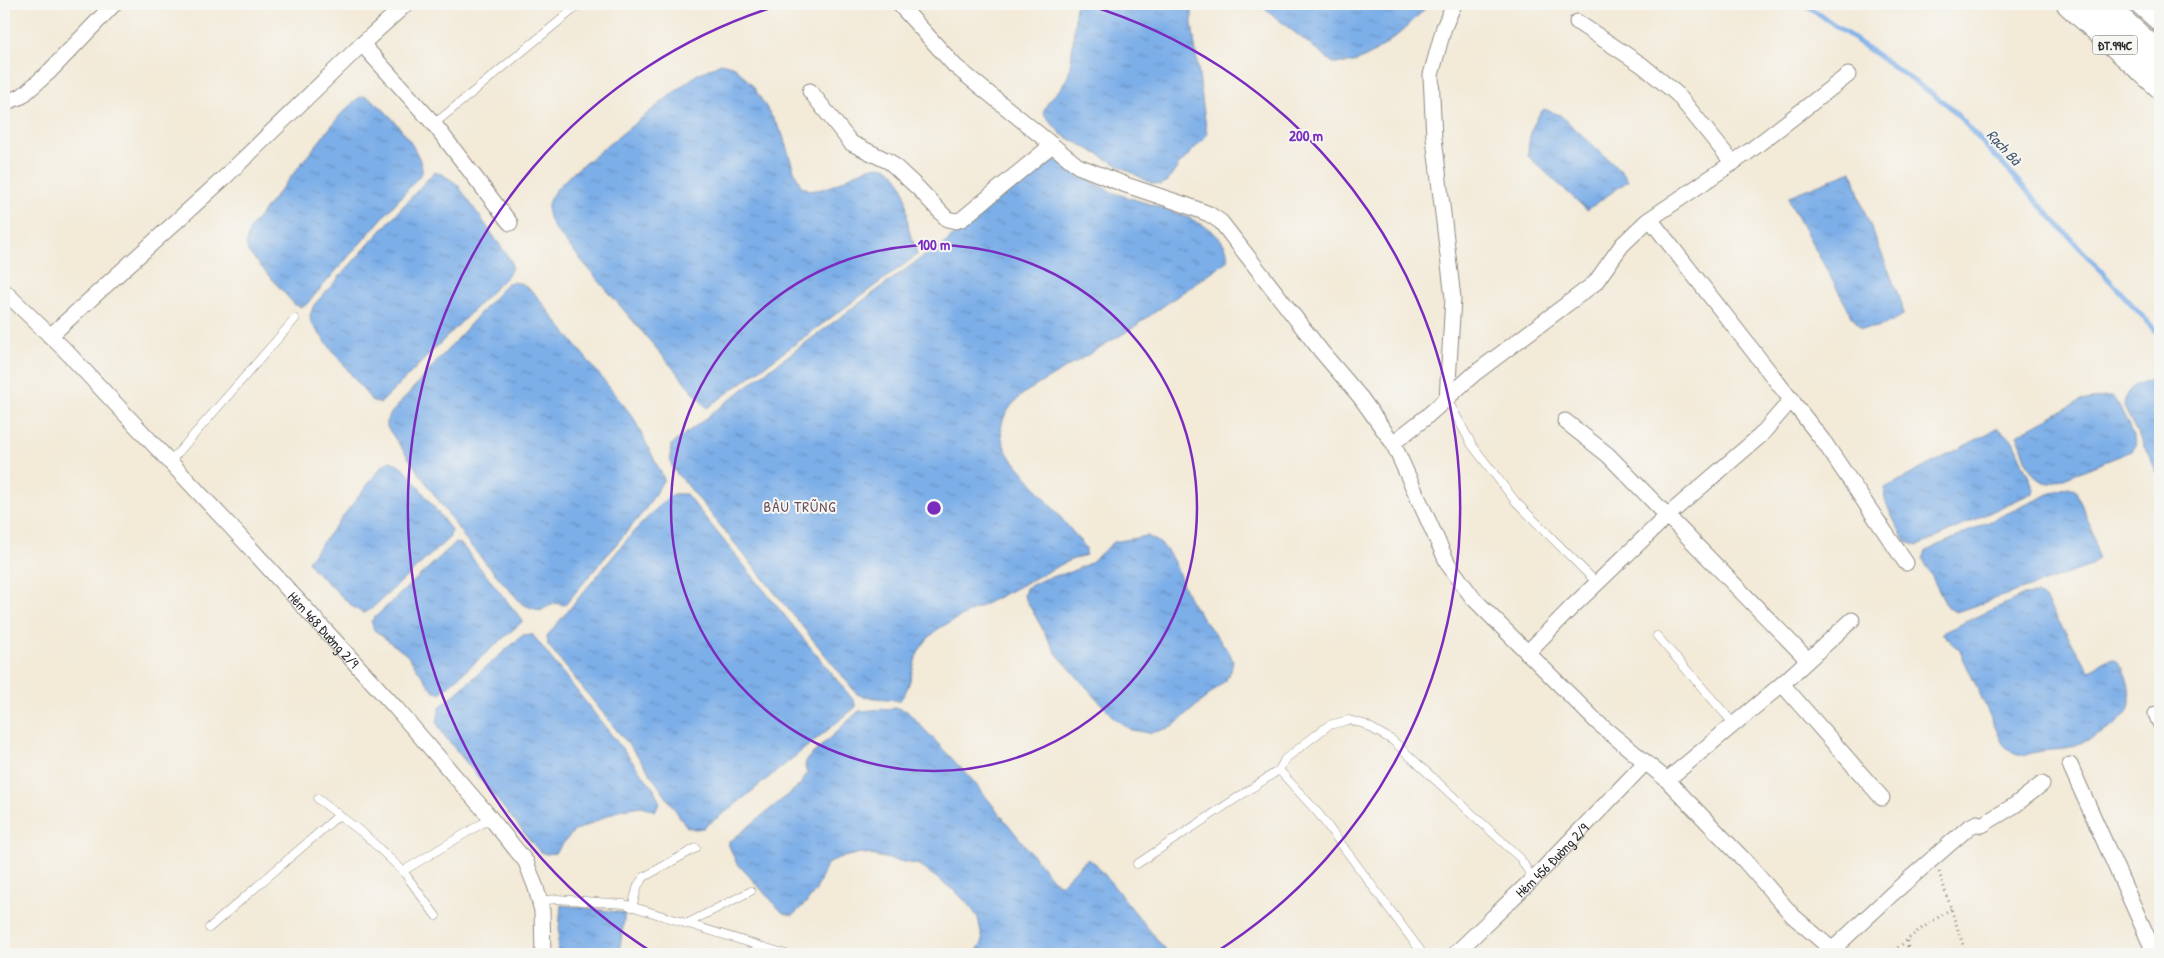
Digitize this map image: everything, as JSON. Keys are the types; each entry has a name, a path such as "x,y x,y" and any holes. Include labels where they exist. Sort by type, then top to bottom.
{"main road":[{"name":"ĐT.994C","path":"2069,4 2160,86"},
{"name":"ĐT.994C","path":"2103,4 2160,55"},
{"path":"2143,4 2160,19"}],"street":[{"path":"4,103 22,96 114,4"},
{"path":"50,336 224,178 406,4"},
{"path":"899,4 955,66 1078,166 1126,185 1183,204 1221,222 1321,351 1361,398 1393,443 1448,564 1473,598 1598,723 1667,780 1744,860 1793,916 1835,952 1934,857 1969,827 1977,823 1982,826 2015,805 2042,784"},
{"path":"1447,399 1453,298 1434,138 1431,75 1444,26 1454,4"},
{"path":"1577,22 1642,65 1677,94 1733,163"},
{"path":"362,44 434,124 510,223"},
{"path":"1393,443 1447,399 1474,374 1595,283 1622,245 1650,219 1733,163 1848,75"},
{"path":"810,91 851,143 890,162 947,219 956,221 962,219 1052,146"},
{"path":"1650,219 1792,399 1824,442 1906,563"},
{"name":"Hẻm 468 Đường 2/9","path":"4,291 50,336 170,462 395,707 491,818 526,862 542,911 543,954"},
{"path":"1527,653 1667,516 1760,436 1792,399"},
{"path":"1564,420 1608,455 1808,660"},
{"path":"1667,780 1782,684 1852,620"},
{"path":"1782,684 1882,798"},
{"name":"Hẻm 456 Đường 2/9","path":"1455,954 1533,879 1645,763"},
{"path":"2070,765 2155,954"}],"lane":[{"path":"434,124 580,4"},
{"path":"170,462 295,319"},
{"path":"1447,399 1472,446 1516,502 1597,583"},
{"path":"1657,636 1734,724"},
{"path":"1137,864 1279,770 1285,759 1329,725 1349,720 1364,724 1392,740 1520,858 1533,879"},
{"path":"1279,770 1318,813 1422,954"},
{"path":"318,800 364,834 403,871 436,916"},
{"path":"209,928 339,815"},
{"path":"403,871 491,818"},
{"path":"632,907 638,886 644,877 696,848"},
{"path":"686,924 751,891"},
{"path":"540,901 557,899 624,904 786,954"}],"path":[{"path":"1934,857 1966,954"},
{"path":"1890,954 1952,908"},
{"path":"1907,940 1910,954"}],"water":[{"path":"1076,4 1194,4 1192,7 1192,24 1207,135 1178,166 1168,181 1160,185 1151,183 1061,134 1043,113 1048,103 1067,78 1072,53"},
{"path":"1259,4 1429,4 1415,20 1375,52 1353,62 1333,63"},
{"path":"721,63 735,67 753,86 782,133 801,186 814,190 828,187 864,170 875,167 886,167 895,174 905,193 909,230 917,255 707,408 554,228 548,212 548,205 558,187 570,175 696,75"},
{"path":"365,96 373,100 392,118 410,142 421,164 422,173 306,305 301,307 295,305 248,252 246,243 250,228 341,114 358,98"},
{"path":"1544,109 1560,115 1622,172 1628,181 1587,210 1528,156 1529,143 1536,119"},
{"path":"1051,158 1108,190 1180,214 1199,223 1214,233 1224,245 1228,260 1131,329 1024,393 1006,414 1001,428 1004,445 1008,454 1086,548 1086,555 1068,561 939,629 921,648 916,658 908,687 899,701 862,696 857,694 677,474 671,462 671,445 755,380 921,258 942,246 1012,182 1042,159"},
{"path":"1852,171 1862,205 1902,304 1903,315 1888,323 1872,328 1861,328 1853,318 1790,203 1789,196"},
{"path":"434,172 442,174 457,184 511,261 512,268 508,275 381,403 372,401 311,323 310,315 314,305"},
{"path":"507,283 523,284 534,293 633,417 664,479 645,510 565,605 554,603 540,611 522,604 469,544 387,427 387,420 392,412"},
{"path":"2148,381 2155,384 2160,391 2160,478 2124,407 2124,402 2130,390 2138,384"},
{"path":"2113,397 2129,426 2136,445 2132,451 2051,483 2037,477 2028,465 2017,435 2080,401"},
{"path":"1998,428 2013,441 2034,489 2032,493 1918,546 1906,542 1888,508 1884,494 1885,488"},
{"path":"390,461 406,470 451,530 450,537 370,610 363,613 353,607 313,569 308,561 383,465"},
{"path":"2068,487 2075,489 2093,533 2098,558 2091,566 1956,612 1947,607 1923,559 1926,551 2051,493"},
{"path":"674,494 686,494 854,701 856,707 731,808 703,828 695,829 687,827 640,759 548,645 547,636 635,530 668,497"},
{"path":"1147,536 1165,548 1176,566 1193,605 1229,652 1233,661 1231,671 1225,681 1172,727 1151,733 1131,730 1114,718 1056,653 1024,596 1026,588 1044,579 1070,572 1090,563 1114,542"},
{"path":"455,543 461,544 523,621 440,693 434,692 407,655 374,630 371,621"},
{"path":"2037,594 2045,599 2089,671 2110,659 2118,662 2128,682 2130,705 2124,717 2092,738 2063,749 2018,755 2003,744 1959,649 1942,633 2024,595"},
{"path":"532,634 654,789 660,803 655,811 642,806 621,809 573,832 555,853 546,854 539,851 443,734 437,723 440,707 523,635"},
{"path":"897,708 907,711 974,782 1052,879 1060,885 1087,859 1095,863 1168,953 975,954 983,941 978,918 970,906 956,892 919,865 861,853 838,858 827,864 816,890 807,902 793,915 783,913 736,862 728,843 800,785 807,773 805,767 806,760 859,711"},
{"path":"561,905 625,913 619,954 557,954"}],"waterway":[{"name":"Rạch Bà","path":"1805,4 1949,106 2160,335"}],"district":[{"name":"BÀU TRŨNG","path":"800,506"}]}
